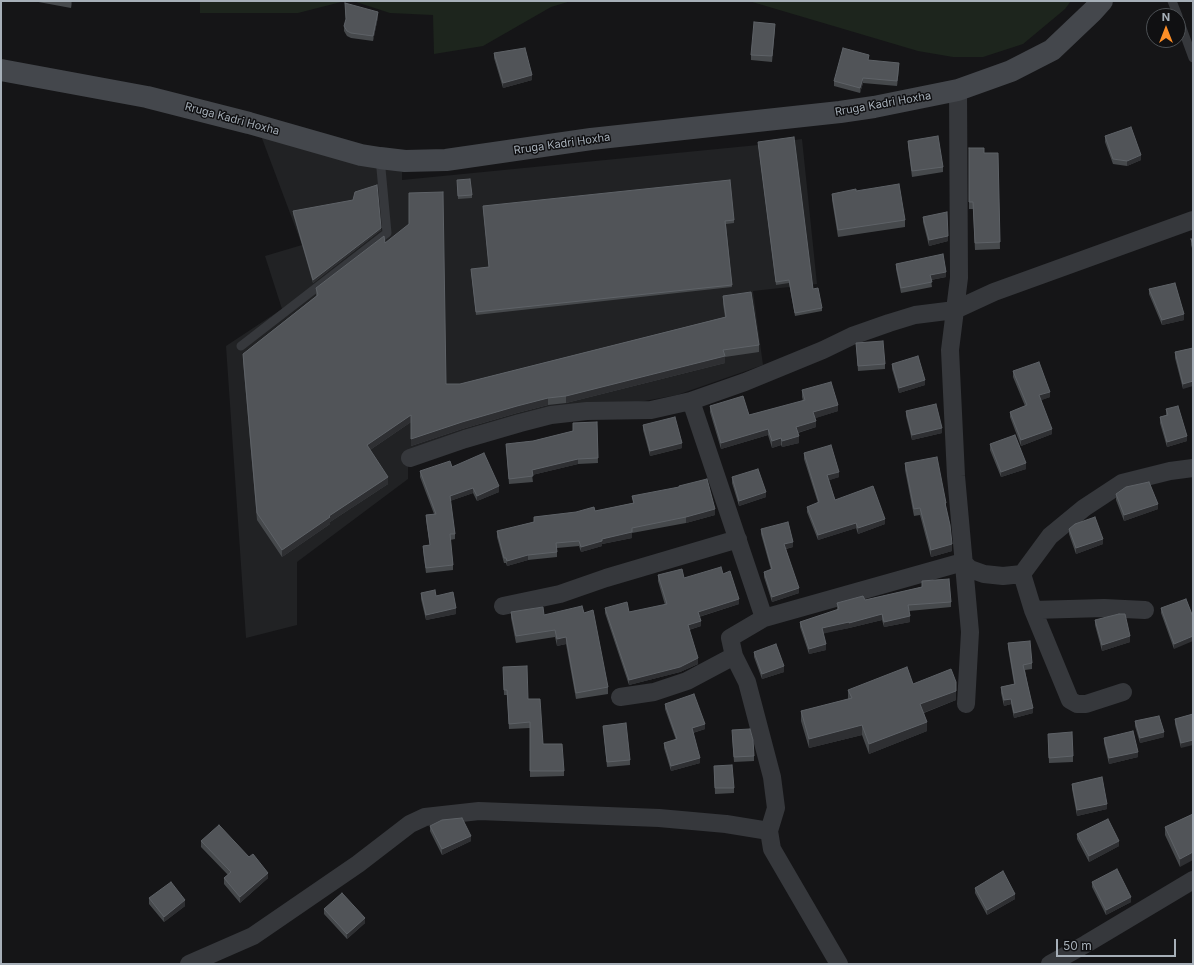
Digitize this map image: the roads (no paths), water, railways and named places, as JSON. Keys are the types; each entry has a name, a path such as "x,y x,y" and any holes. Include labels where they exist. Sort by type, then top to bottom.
{"main road":[{"name":"Rruga Kadri Hoxha","path":"1,70 147,97 249,123 348,151 380,158 405,161 446,160 591,139 847,111 958,90 1010,71 1052,50 1102,1"}],"street":[{"path":"958,90 959,278 950,350 956,476 970,632 966,704"},
{"path":"410,458 472,437 550,415 587,411 651,410 691,401 752,379 823,350 852,336 889,322 915,314 955,310 994,292 1193,220"},
{"path":"691,401 764,618"},
{"path":"963,562 970,569 984,574 1004,576 1022,574 1050,536 1084,508 1122,483 1170,471 1193,468"},
{"path":"503,606 560,594 606,578 738,539"},
{"path":"839,964 772,849 769,831 776,808 772,777 747,682 734,656 730,638 764,618 963,562"},
{"path":"1022,574 1033,610 1070,700 1077,704 1086,704 1123,692"},
{"path":"1033,610 1104,608 1145,610"},
{"path":"620,697 654,692 687,681 734,656"},
{"path":"189,964 253,936 358,864 410,824 425,817 479,811 659,818 726,824 769,831"},
{"path":"1050,964 1193,880"}],"lane":[{"path":"1186,38 1193,58"},
{"path":"241,346 387,233 380,158"}]}
